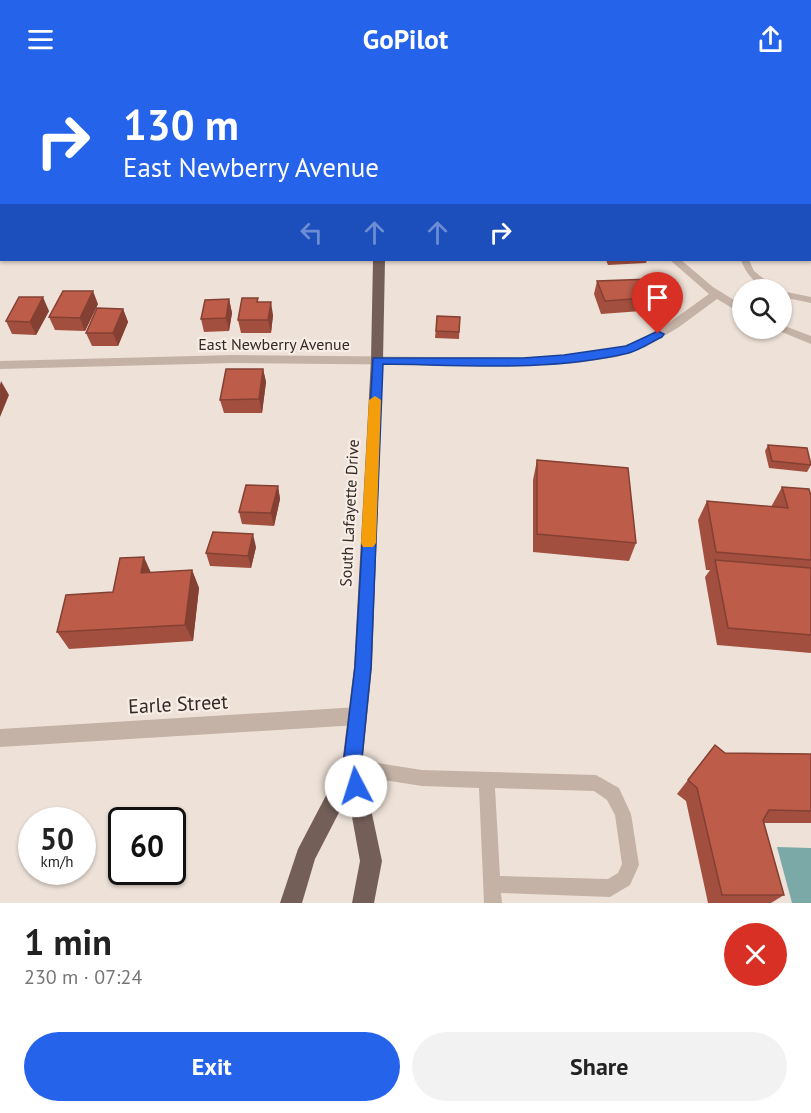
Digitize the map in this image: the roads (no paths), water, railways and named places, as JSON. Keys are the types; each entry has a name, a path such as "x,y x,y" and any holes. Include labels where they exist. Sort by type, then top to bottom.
{"main road":[{"name":"South Lafayette Drive","path":"363,903 371,861 352,767 363,667 377,360 379,261"},
{"name":"South Lafayette Drive","path":"291,903 305,856 352,767"}],"street":[{"path":"676,261 716,294 732,304"},
{"name":"East Newberry Avenue","path":"0,365 233,359 523,362 611,353 628,349 673,327 716,294"},
{"path":"792,333 811,340"},
{"name":"Earle Street","path":"0,738 358,716"}],"lane":[{"path":"745,261 750,272 759,279"},
{"path":"792,296 811,300"},
{"path":"352,767 422,778 596,783 613,794 623,814 631,865 624,879 610,888 492,884"},
{"path":"487,780 493,903"}],"water":[{"path":"777,847 811,848 811,903 792,903"}]}
